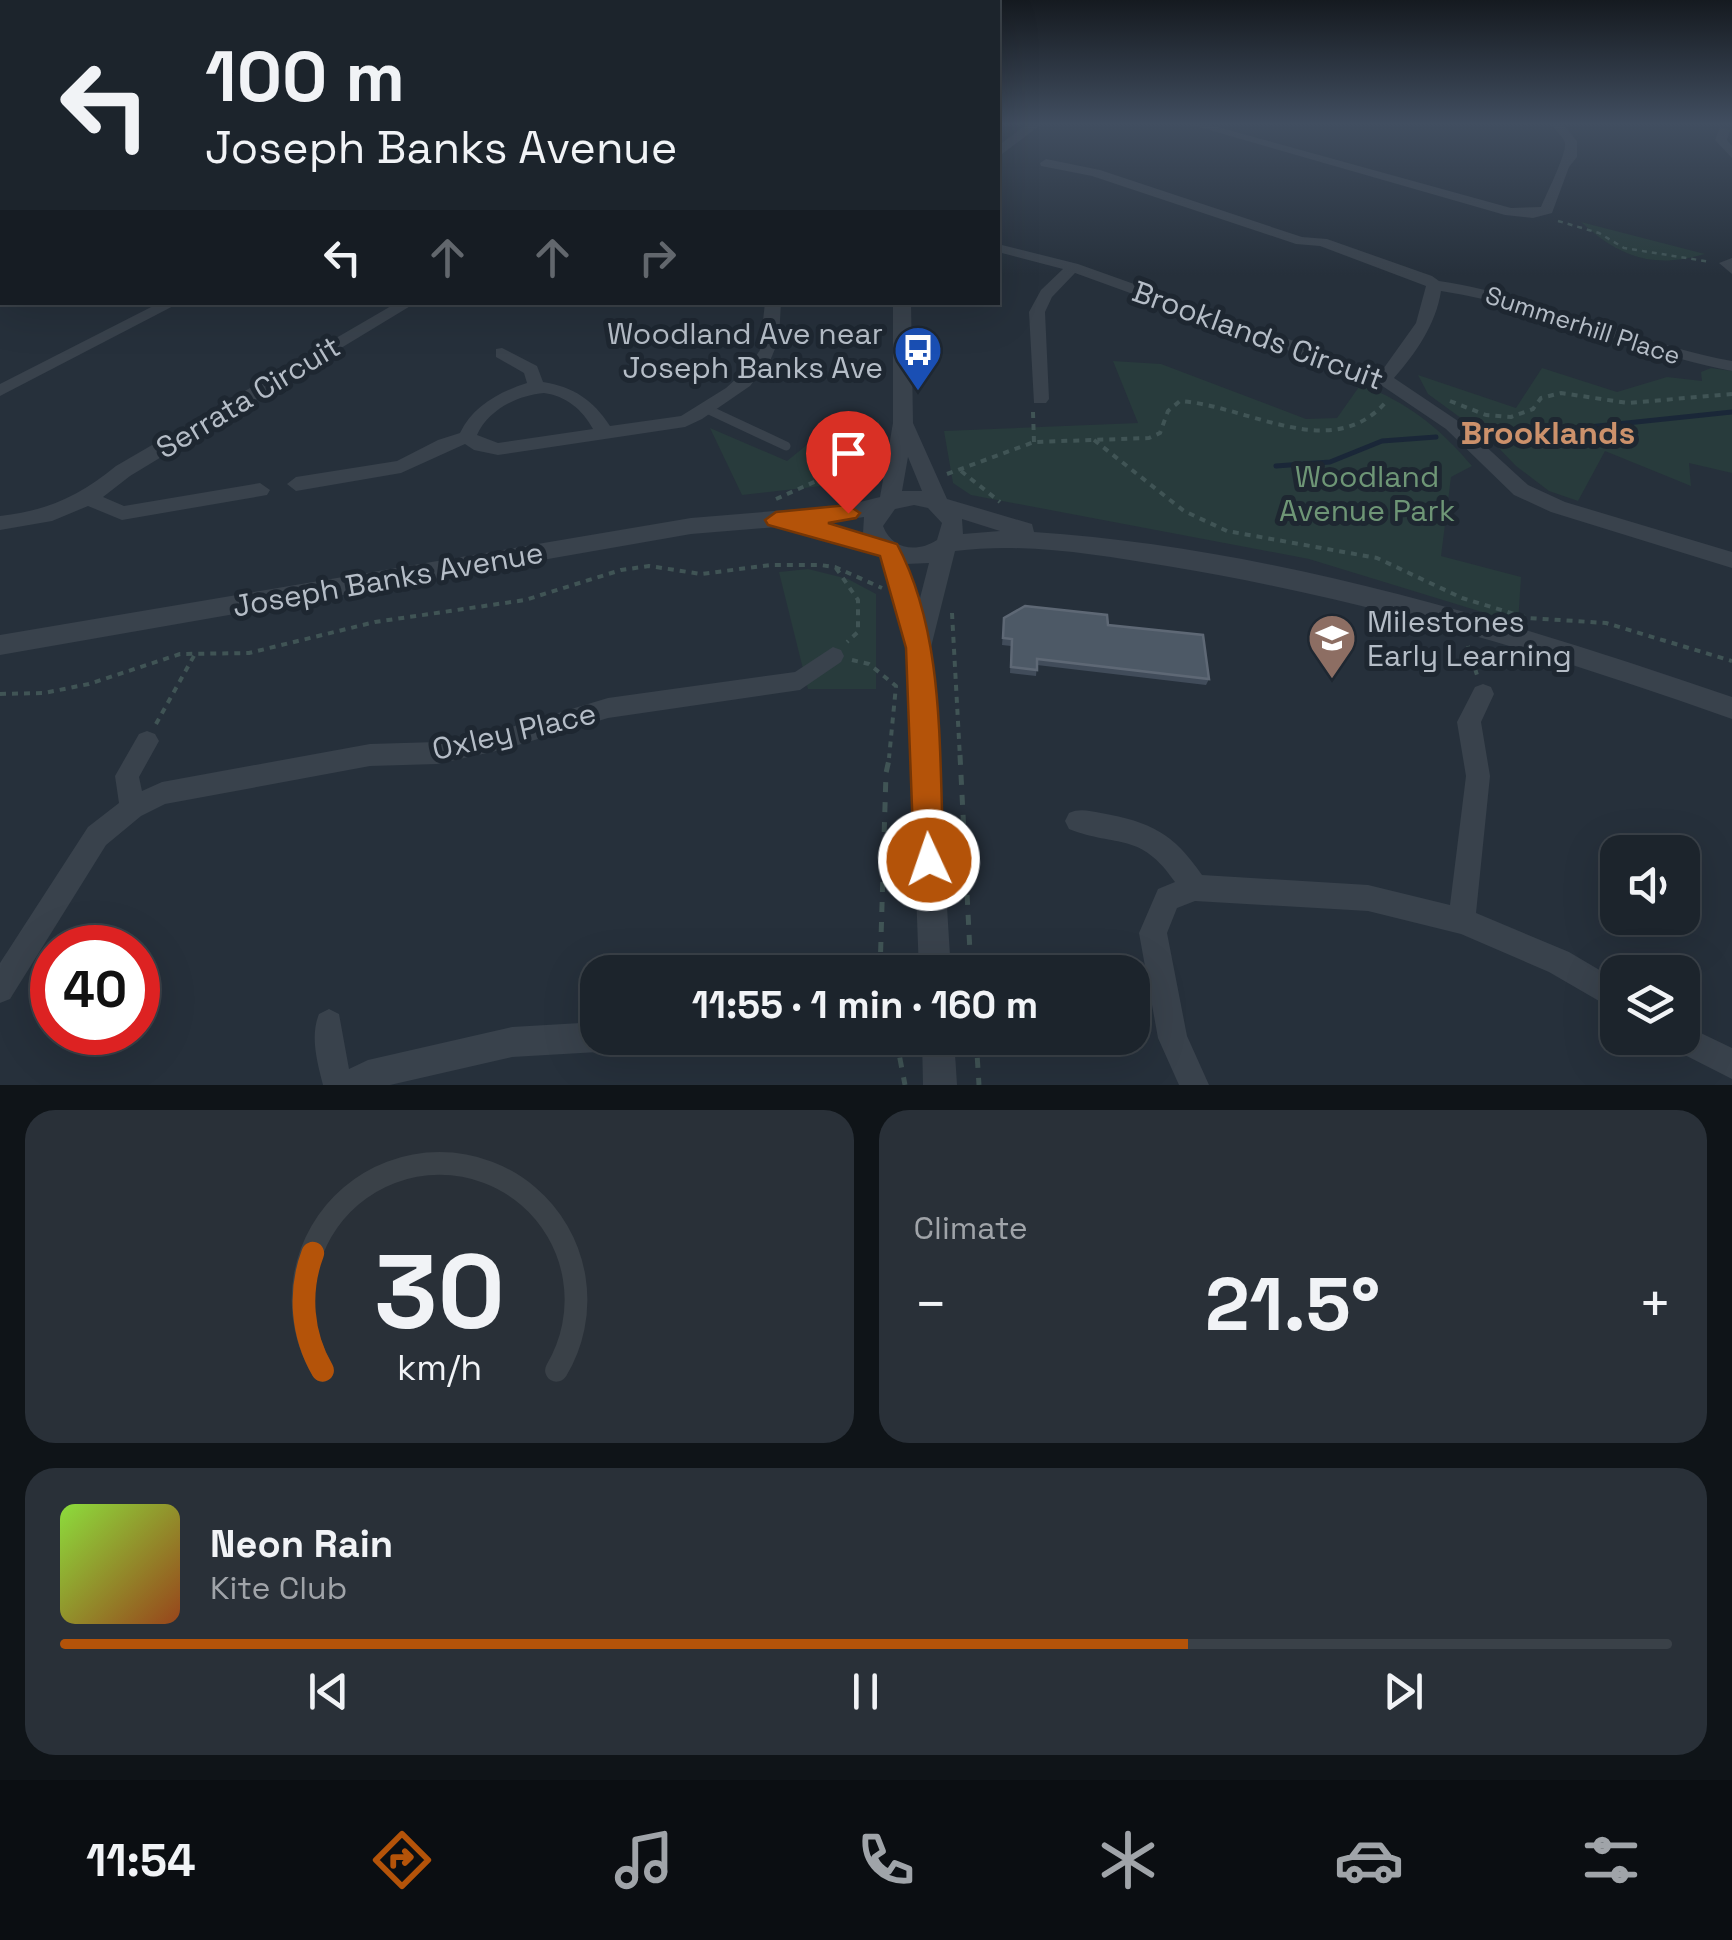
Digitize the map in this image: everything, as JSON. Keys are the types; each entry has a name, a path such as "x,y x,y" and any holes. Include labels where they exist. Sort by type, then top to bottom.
{"street":[{"name":"Summerhill Place","path":"1094,174 1301,241 1322,242 1404,270 1434,285 1475,290 1688,367 1732,366"},
{"path":"1374,174 1545,223 1562,174"},
{"name":"Brooklands Circuit","path":"1000,241 1384,379 1452,425 1521,490 1558,507 1732,560"},
{"name":"Brooklands Circuit","path":"1000,248 1038,256"},
{"path":"1040,399 1044,379 1035,313 1041,300 1073,267"},
{"path":"1384,379 1400,362 1416,332 1432,301 1434,285"},
{"path":"0,391 168,305"},
{"name":"Serrata Circuit","path":"0,523 45,519 90,499 124,470 405,305"},
{"path":"467,437 480,446 498,449 684,421 708,410 762,361 770,347 773,305"},
{"path":"902,305 903,423 888,502 872,522 874,535 886,548 903,585 919,648 934,955"},
{"path":"502,353 531,370 536,385"},
{"path":"467,437 472,421 514,391 536,385 552,387 585,403 594,410 605,433"},
{"path":"903,423 940,504 954,524 919,648"},
{"path":"296,484 401,468 444,444 467,437"},
{"name":"Serrata Circuit","path":"90,499 122,512 260,490"},
{"path":"888,502 914,496 1055,542"},
{"name":"Joseph Banks Avenue","path":"0,646 691,526 848,513 888,502"},
{"name":"Joseph Banks Avenue","path":"776,520 886,548"},
{"path":"886,548 918,557 946,545 991,536 1055,542 1298,580 1459,620 1732,708"},
{"name":"Oxley Place","path":"0,989 97,836 132,808 162,793 370,755 437,754 506,739 608,708 800,681 833,656"},
{"path":"1462,921 1478,776 1469,722 1483,694"},
{"path":"132,808 128,776 147,741"},
{"path":"1078,821 1151,835 1172,851 1195,888"},
{"path":"1194,1085 1173,1038 1153,932 1167,898 1195,888 1368,898 1462,921 1560,962 1600,987"},
{"path":"329,1024 338,1085"},
{"path":"349,1085 368,1074 512,1042 580,1037"},
{"path":"1700,1048 1732,1064"},
{"path":"939,1055 940,1085"}],"lane":[{"path":"708,410 786,446"}],"path":[{"path":"1550,215 1600,233 1624,248 1730,265"},
{"path":"1034,442 1033,410 1040,399"},
{"path":"1094,440 1184,510 1227,531 1377,558 1462,598 1528,618 1606,623 1732,661"},
{"path":"961,471 1008,507 1005,523"},
{"path":"0,694 44,694 90,684 167,657 266,650 375,622 525,600 621,570 649,566 701,574 771,565 835,567 869,586 890,590 903,585"},
{"path":"833,656 858,632 858,600 835,567"},
{"path":"952,610 971,955"},
{"path":"1459,620 1483,694"},
{"path":"147,741 194,654"},
{"path":"833,656 869,664 896,686 894,737 886,773 881,955"},
{"path":"899,1055 905,1085"},
{"path":"977,1055 979,1085"}],"green space":[{"path":"1581,222 1705,254 1669,260 1638,257 1610,244"},
{"name":"Woodland Avenue Park","path":"1113,361 1161,364 1306,419 1337,418 1361,384 1408,408 1435,428 1472,466 1451,477 1441,556 1521,577 1518,623 1309,559 971,495 953,483 944,431 1138,423"},
{"path":"1542,368 1617,392 1667,377 1702,381 1701,372 1711,368 1732,371 1732,473 1689,463 1691,486 1605,451 1578,501 1549,491 1516,466 1491,440 1428,394 1418,375 1516,408"},
{"path":"880,419 861,465 830,485 742,495 710,428 787,461 808,444 837,458"},
{"path":"808,569 848,579 876,594 876,689 808,689 779,572"}],"building":[{"path":"1025,606 1107,615 1108,625 1203,635 1209,679 1037,659 1037,670 1011,667 1012,639 1003,638 1004,618"}],"waterway":[{"path":"1493,437 1732,412"},
{"path":"1276,466 1330,462 1382,441 1436,437"}],"place":[{"name":"Woodland Ave near Joseph Banks Ave","path":"918,392"},
{"name":"Milestones Early Learning","path":"1332,680"}],"district":[{"name":"Brooklands","path":"1548,433"}],"route":[{"path":"848,513 776,520 842,534 889,550 903,585 919,648 929,860"}]}
